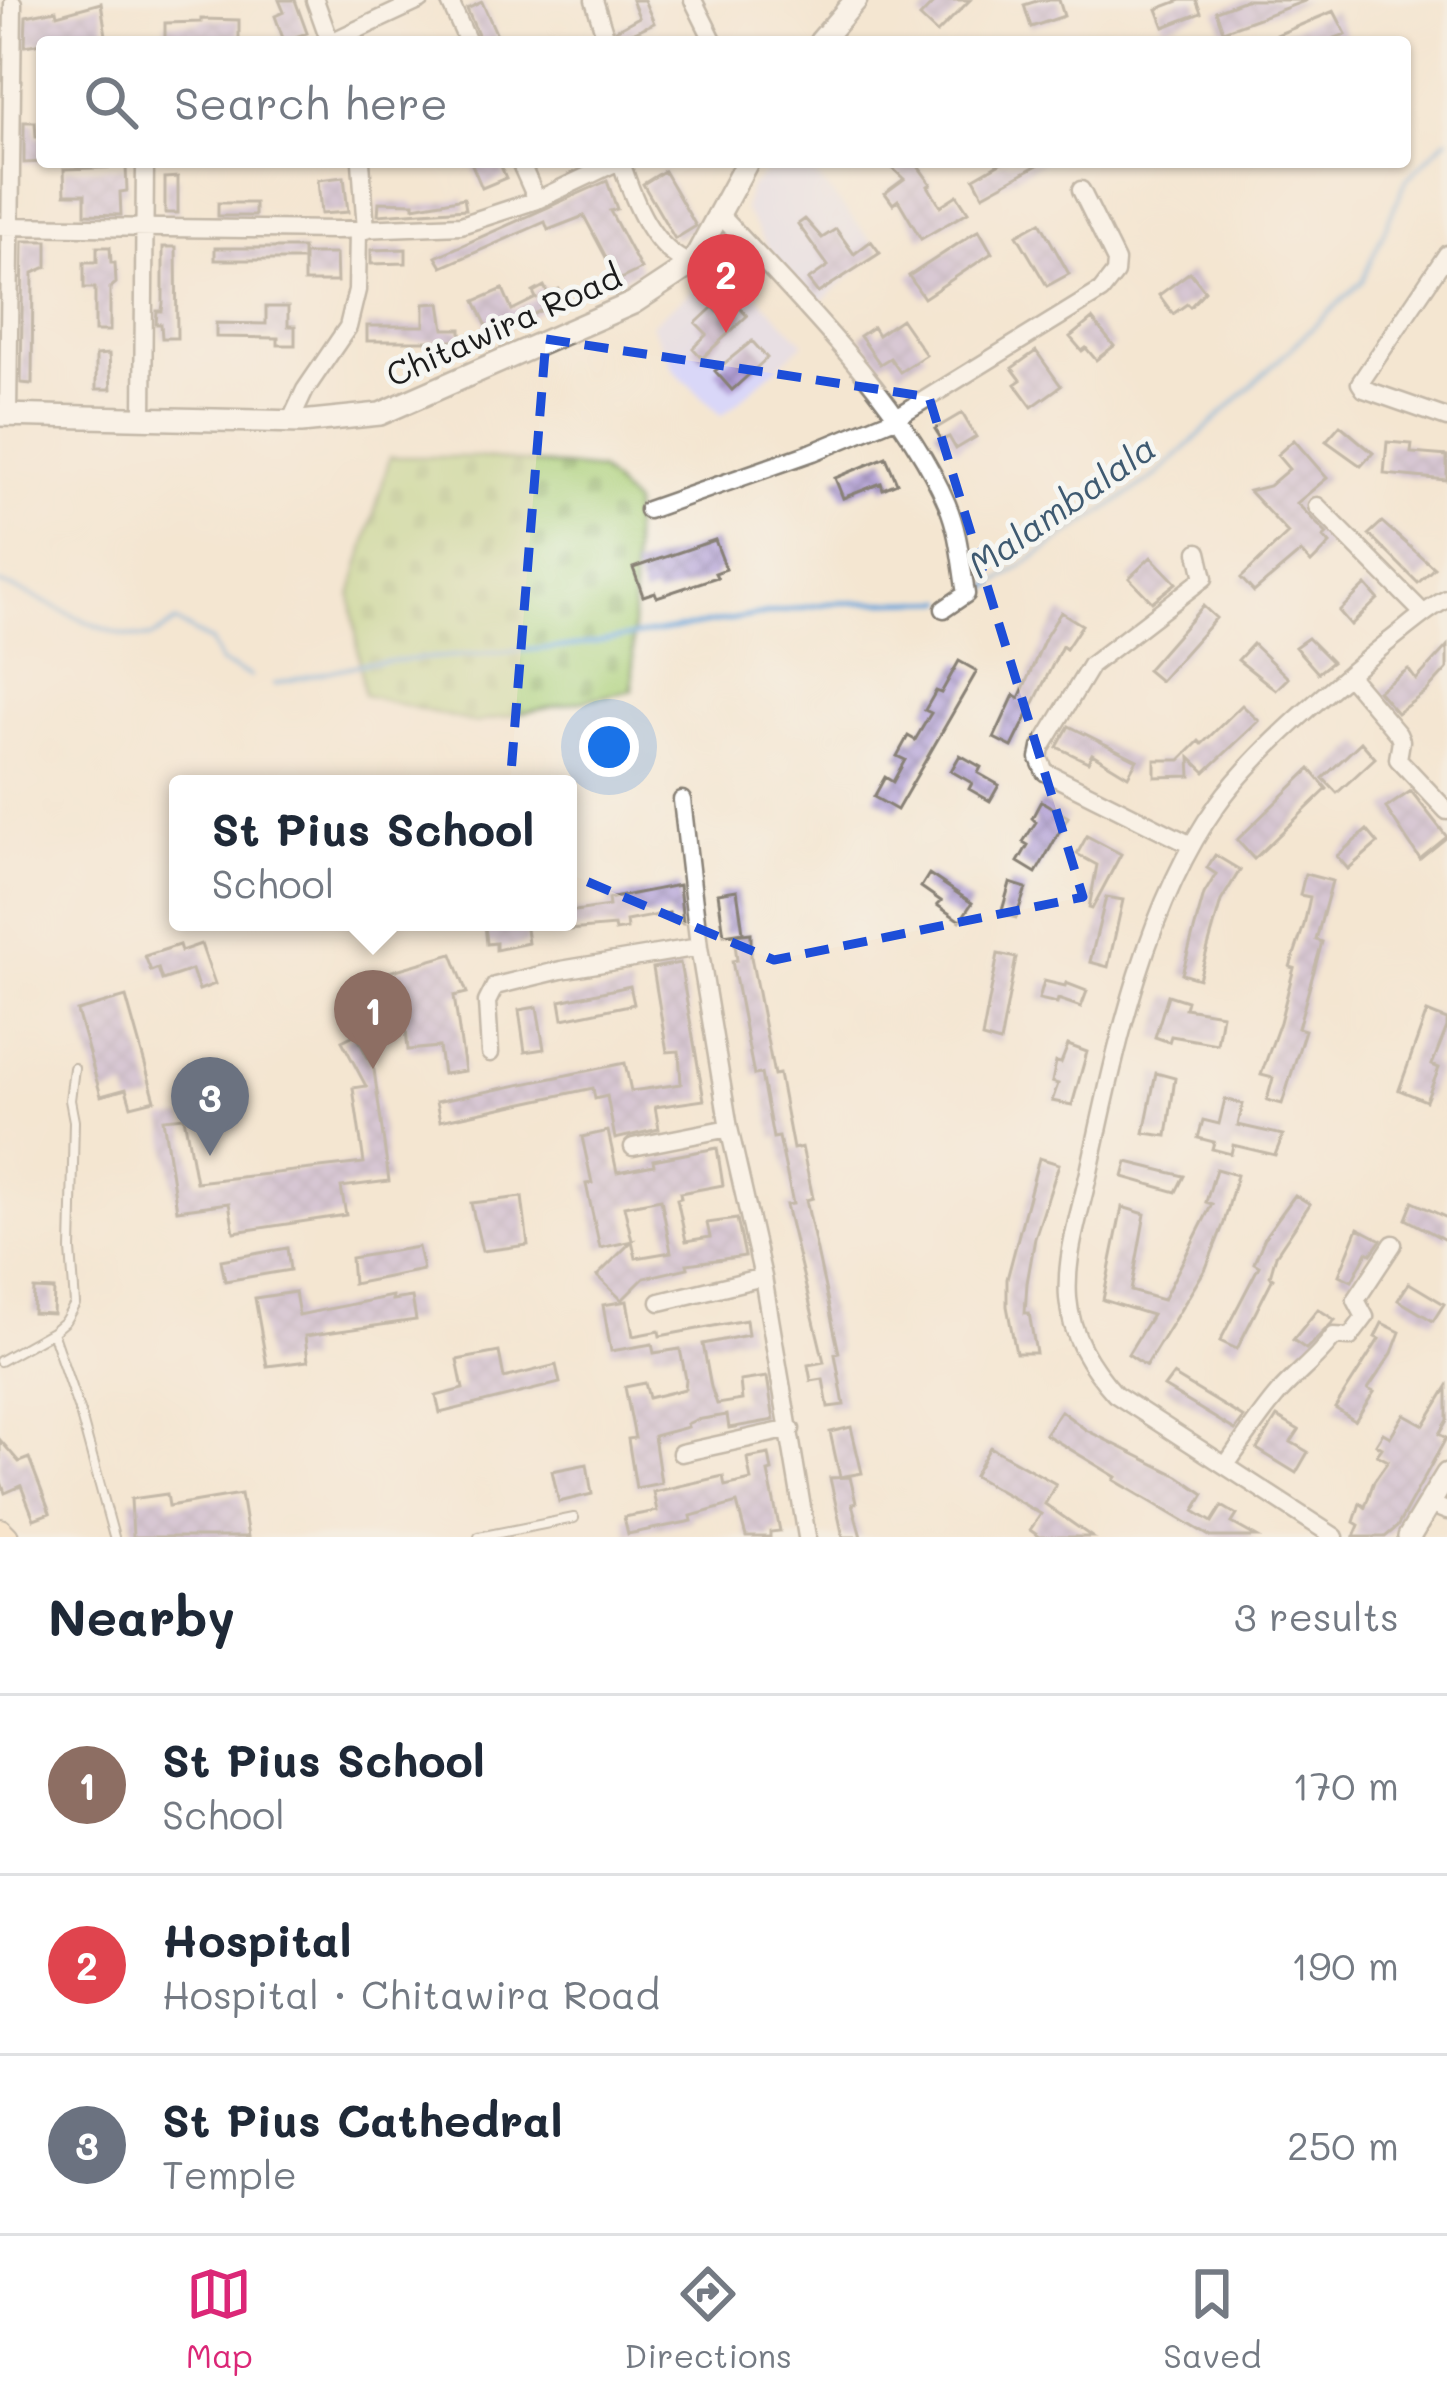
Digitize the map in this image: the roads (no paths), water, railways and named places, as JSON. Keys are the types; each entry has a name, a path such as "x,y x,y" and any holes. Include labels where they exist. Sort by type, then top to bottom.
{"street":[{"path":"315,0 328,36"},
{"path":"343,36 421,0"},
{"path":"449,0 465,36"},
{"path":"595,0 605,36"},
{"path":"693,0 711,36"},
{"path":"825,36 856,0"},
{"path":"4,415 11,3"},
{"path":"143,418 145,168"},
{"path":"291,420 305,390 348,327 357,290 362,230 361,168"},
{"path":"523,168 537,200"},
{"path":"5,226 362,230 461,224 537,200 606,168"},
{"path":"622,168 650,230 668,251 692,263"},
{"name":"Chitawira Road","path":"4,415 291,420 349,418 398,408 633,303 692,263 743,168"},
{"path":"648,510 895,418 1066,315 1111,280 1116,261 1081,190"},
{"path":"721,216 870,382 949,508 966,594 944,609"},
{"path":"1447,254 1360,383 1364,389 1447,418"},
{"path":"1317,506 1423,613"},
{"path":"1191,845 1045,772 1040,758 1041,748 1091,665 1204,578 1198,552"},
{"path":"1335,1537 1115,1394 1094,1371 1071,1323 1072,1247 1137,980 1191,845 1219,801 1348,675 1447,599"},
{"path":"1348,675 1398,734 1398,759 1447,811"},
{"path":"682,800 699,947 729,1128 763,1277 807,1537"},
{"path":"490,1053 487,1002 496,986 699,947"},
{"path":"633,1147 729,1128"},
{"path":"1226,1465 1304,1365 1334,1336 1349,1337 1366,1318 1356,1300 1393,1244"},
{"path":"660,1301 763,1277"},
{"path":"682,1453 790,1429"},
{"path":"1409,1537 1438,1508 1447,1474"}],"lane":[{"path":"0,1361 52,1332 75,1304 71,1250 74,1068"},
{"path":"52,1332 81,1415 114,1537"},
{"path":"479,1537 574,1518"}],"waterway":[{"name":"Malambalala","path":"969,601 1157,475 1362,281 1407,179 1447,139"},
{"name":"Malambalala","path":"0,584 116,633 151,637 176,622 211,642 221,663 250,676"},
{"name":"Malambalala","path":"274,684 367,663 567,647 830,603 946,601"}],"place":[{"name":"Hospital","path":"726,333"},
{"name":"St Pius School","path":"373,1069"},
{"name":"St Pius Cathedral","path":"210,1156"}]}
